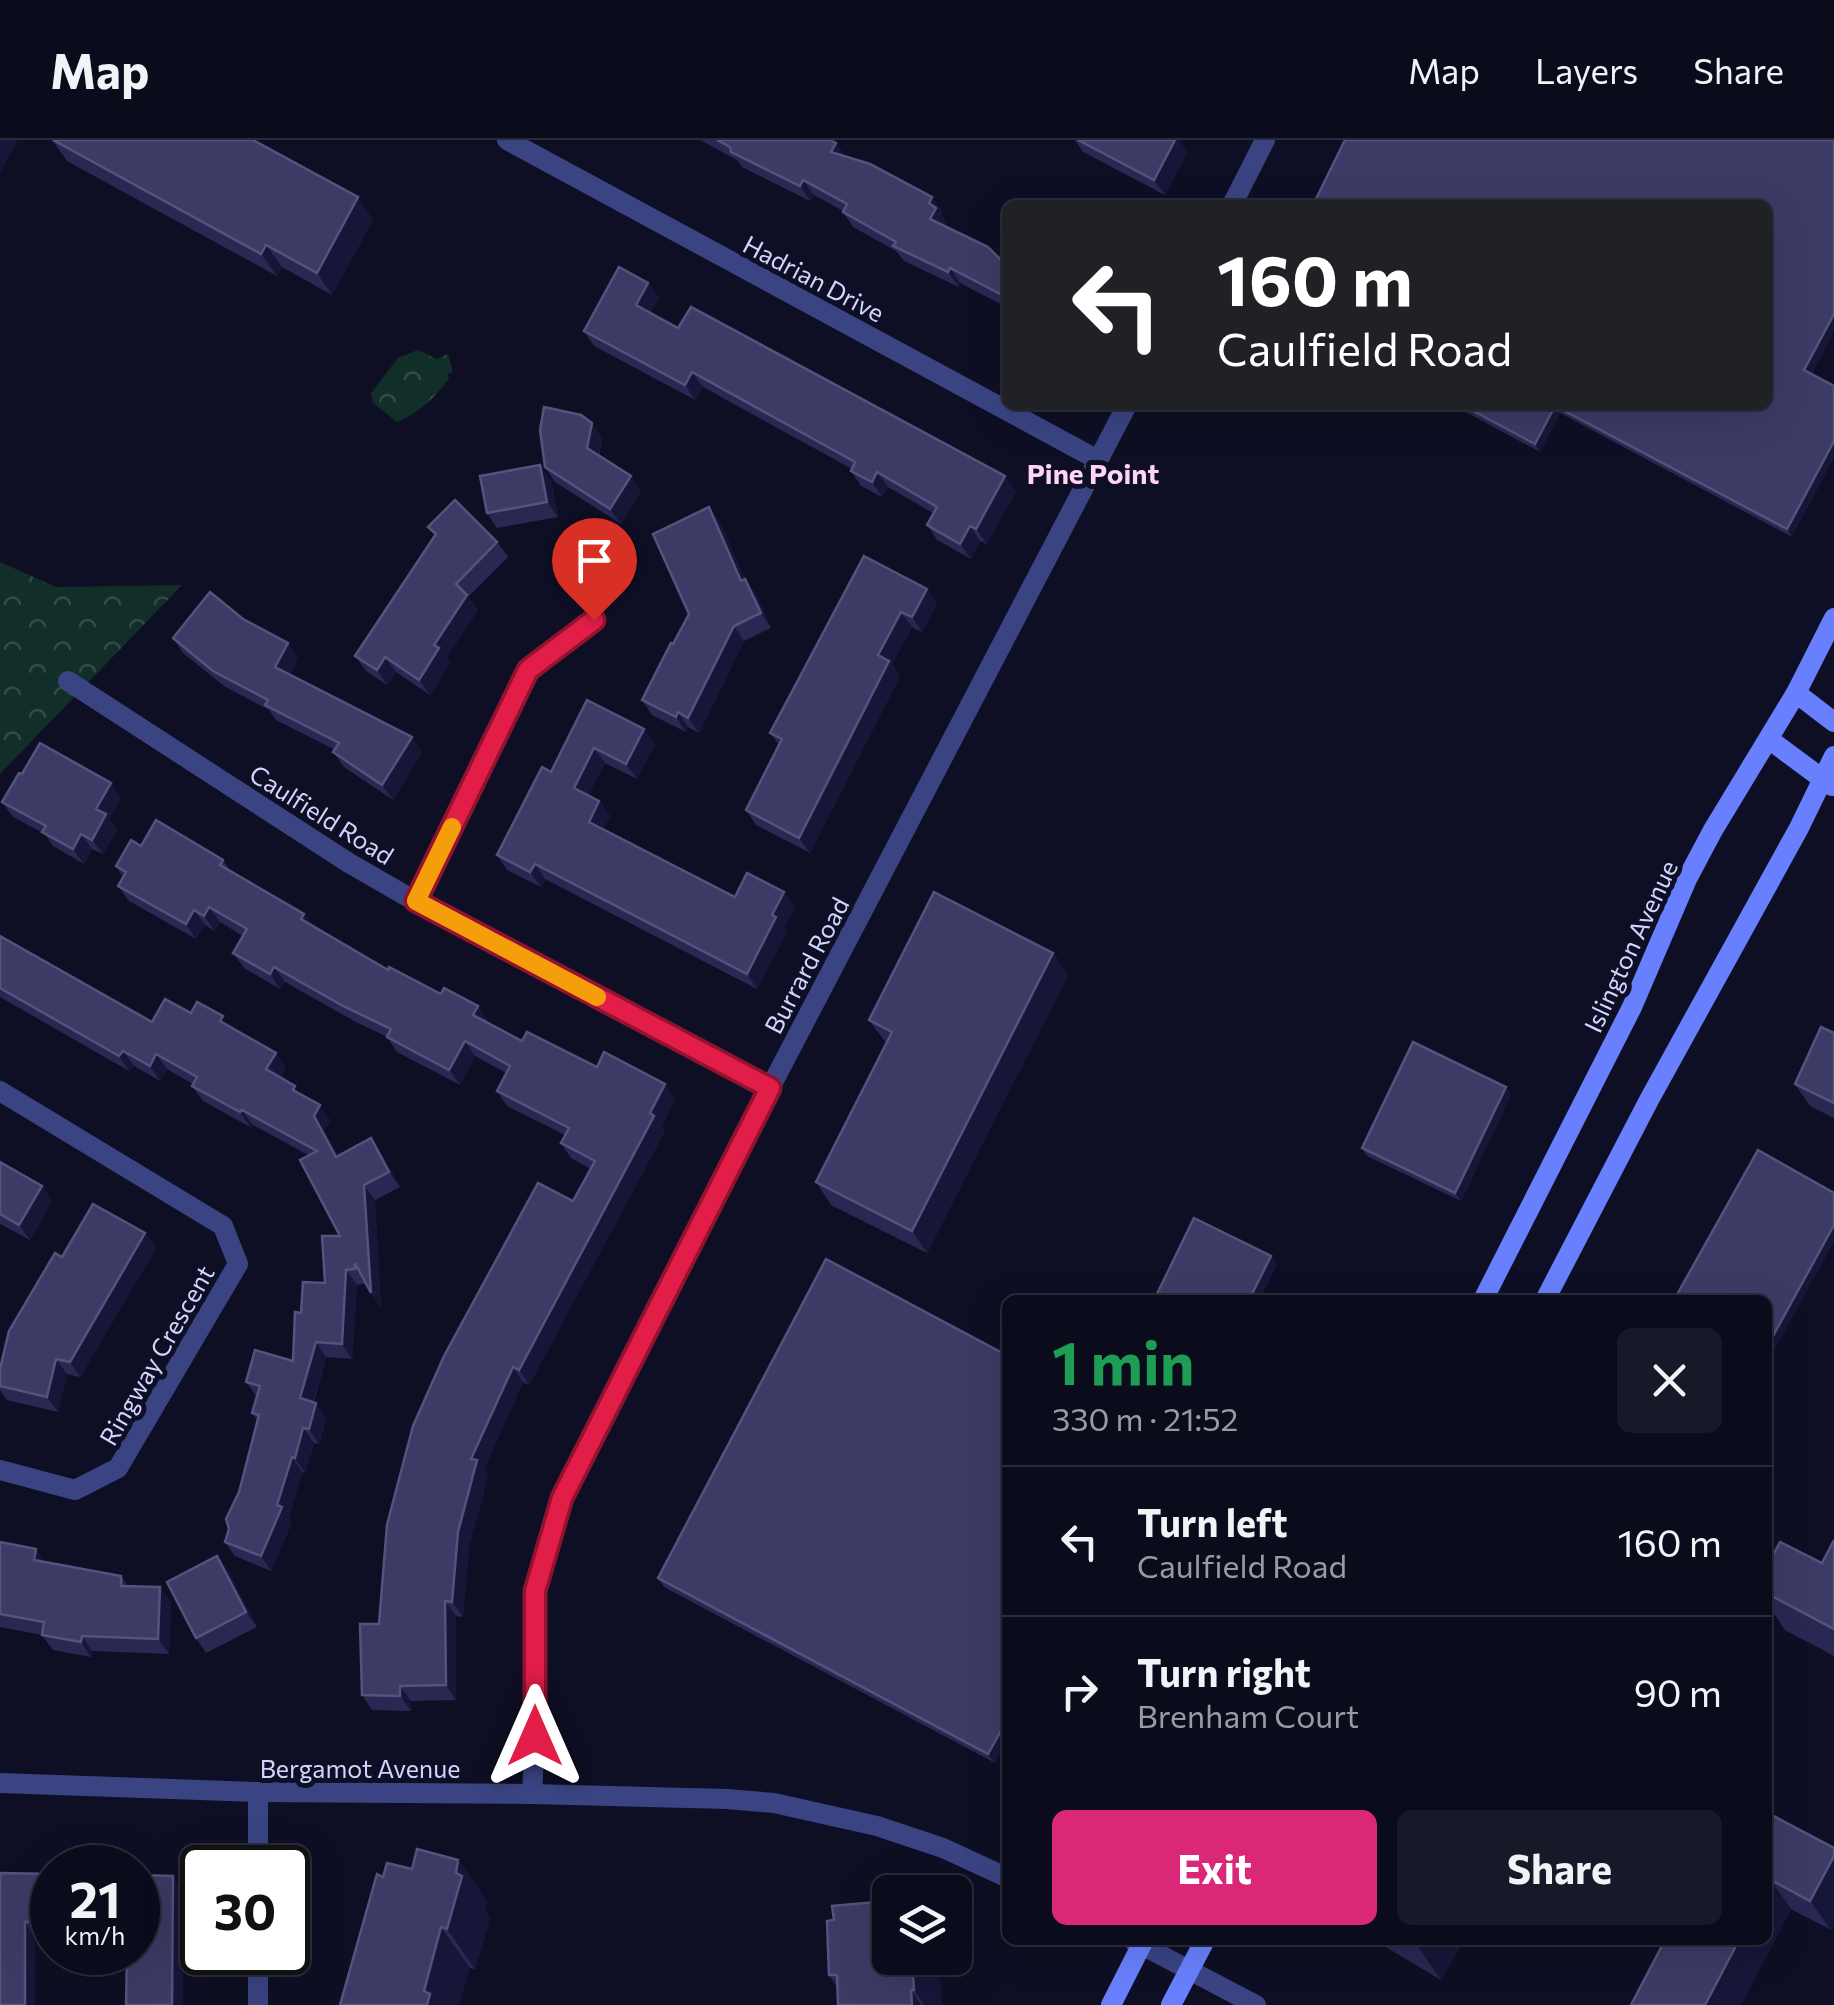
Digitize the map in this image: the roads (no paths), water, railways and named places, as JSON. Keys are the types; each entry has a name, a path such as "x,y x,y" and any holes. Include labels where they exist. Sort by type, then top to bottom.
{"main road":[{"name":"Islington Avenue","path":"1486,1295 1632,1007 1686,879 1770,740 1834,618"},
{"path":"1796,693 1834,722"},
{"path":"1770,740 1829,783"},
{"path":"1548,1295 1649,1100 1799,828 1829,783 1834,756"},
{"path":"1111,2005 1138,1945"},
{"path":"1171,2005 1202,1945"}],"street":[{"name":"Hadrian Drive","path":"506,140 1002,408"},
{"path":"1235,200 1266,140"},
{"name":"Hadrian Drive","path":"1006,410 1098,460"},
{"name":"Burrard Road","path":"532,1794 535,1591 562,1498 770,1088 1124,410"},
{"path":"416,901 528,670 594,620"},
{"name":"Caulfield Road","path":"68,681 349,863 770,1088"},
{"name":"Ringway Crescent","path":"0,1091 223,1226 238,1264 118,1468 75,1490 0,1470"},
{"name":"Bergamot Avenue","path":"0,1784 258,1792 532,1794 774,1803 894,1831 1002,1875"},
{"path":"258,1792 258,1845"},
{"path":"1144,1945 1256,2005"},
{"path":"258,1975 258,2005"}],"district":[{"name":"Pine Point","path":"1093,473"}]}
